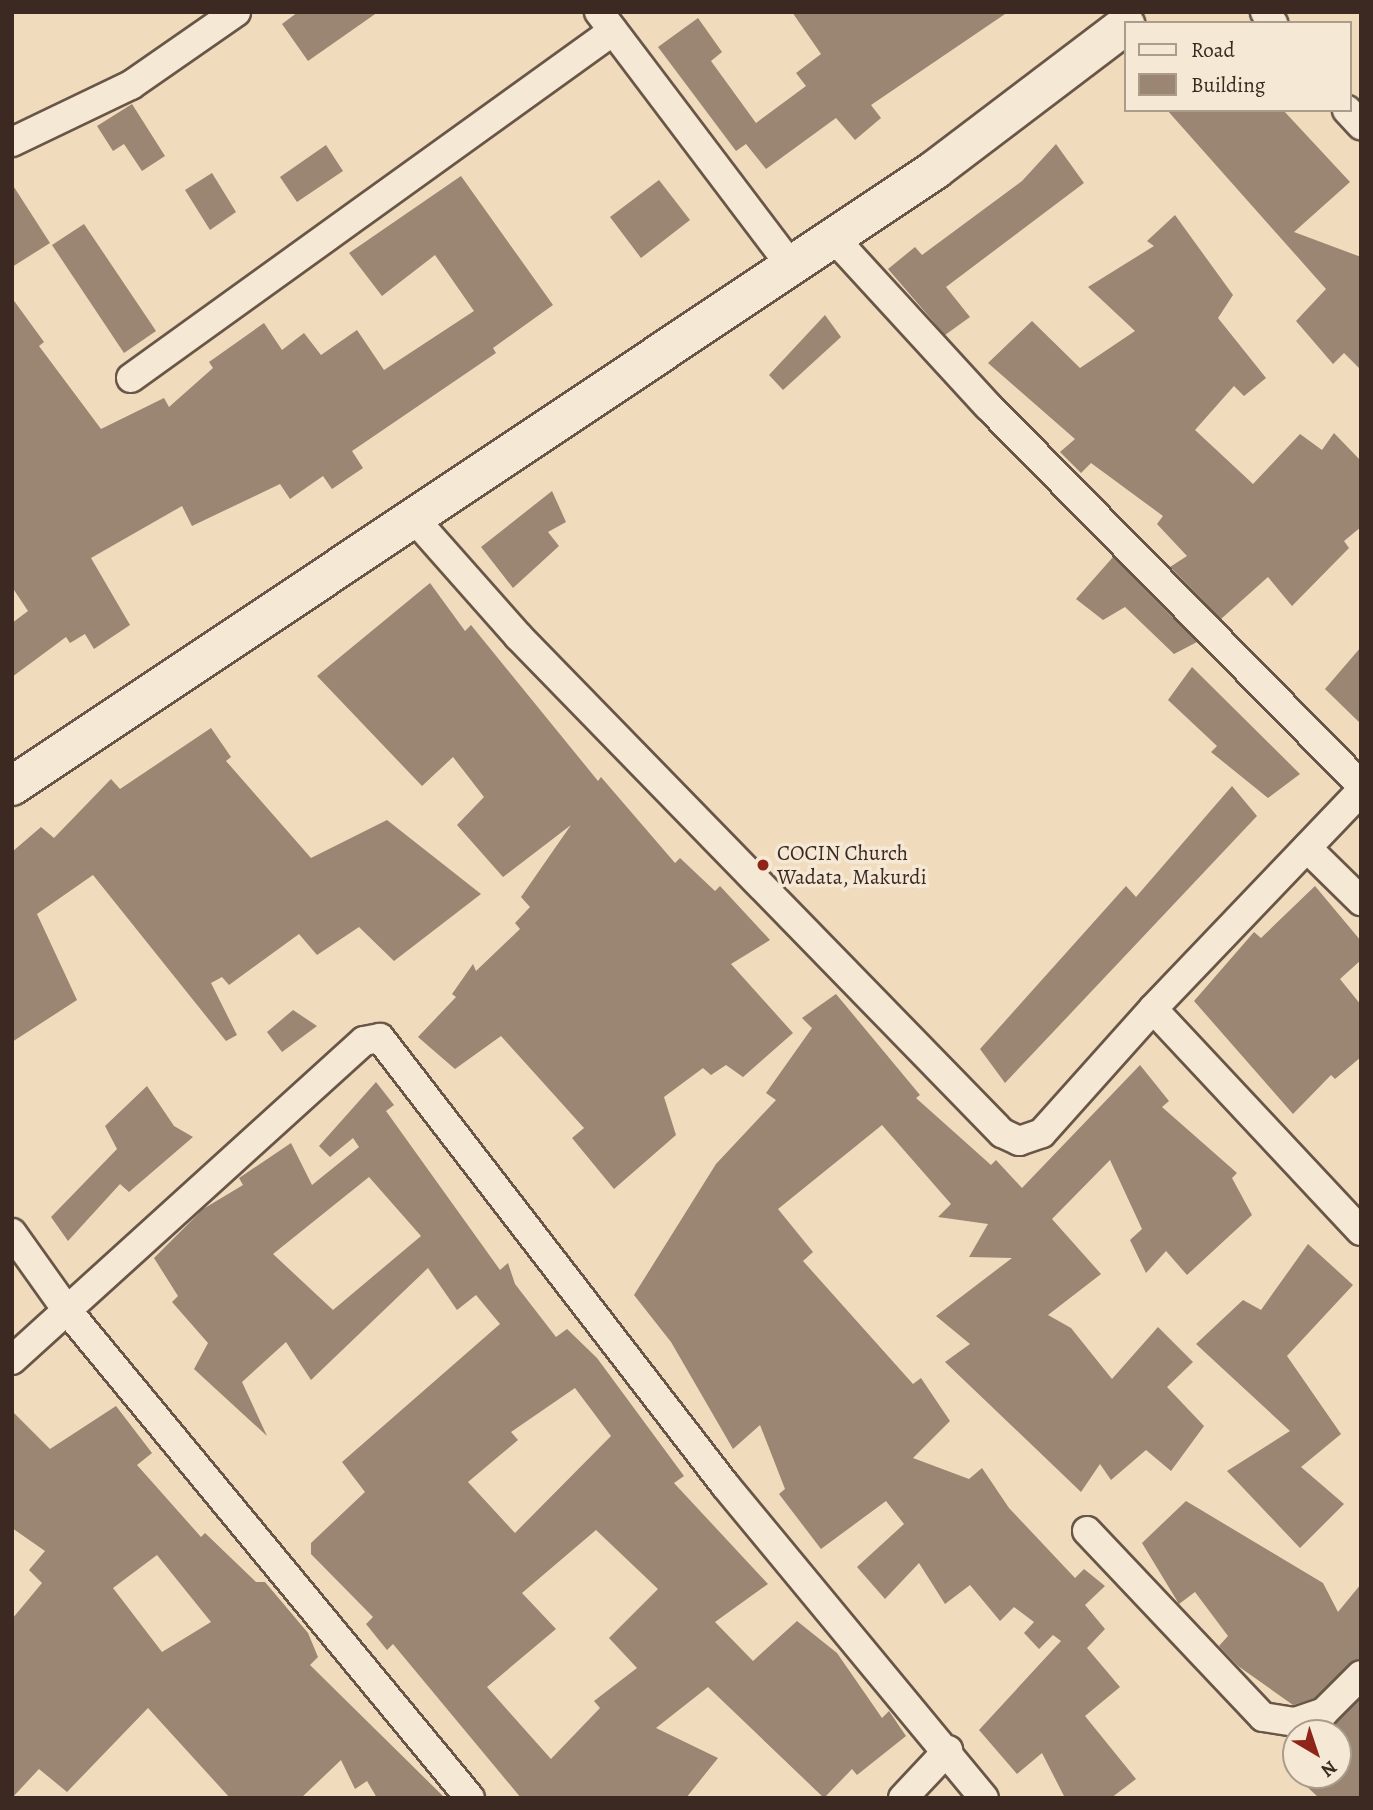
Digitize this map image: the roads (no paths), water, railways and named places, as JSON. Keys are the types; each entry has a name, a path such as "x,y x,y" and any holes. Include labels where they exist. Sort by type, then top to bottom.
{"street":[{"path":"12,142 131,85 236,12"},
{"path":"131,377 606,22 790,265"},
{"path":"12,786 411,515 936,169 1124,27"},
{"path":"1349,112 1361,125"},
{"path":"833,237 988,406 1361,785"},
{"path":"411,515 518,636 953,1090 1002,1133 1019,1141 1042,1133 1153,1009 1361,791"},
{"path":"1307,848 1361,901"},
{"path":"1153,1009 1361,1231"},
{"path":"12,1360 364,1041 380,1038 725,1485 948,1750 984,1798"},
{"path":"12,1233 66,1309 470,1798"},
{"path":"1087,1531 1263,1717 1295,1722 1324,1712 1361,1675"},
{"path":"903,1798 948,1750"}],"place":[{"name":"COCIN Church Wadata, Makurdi","path":"763,865"}]}
